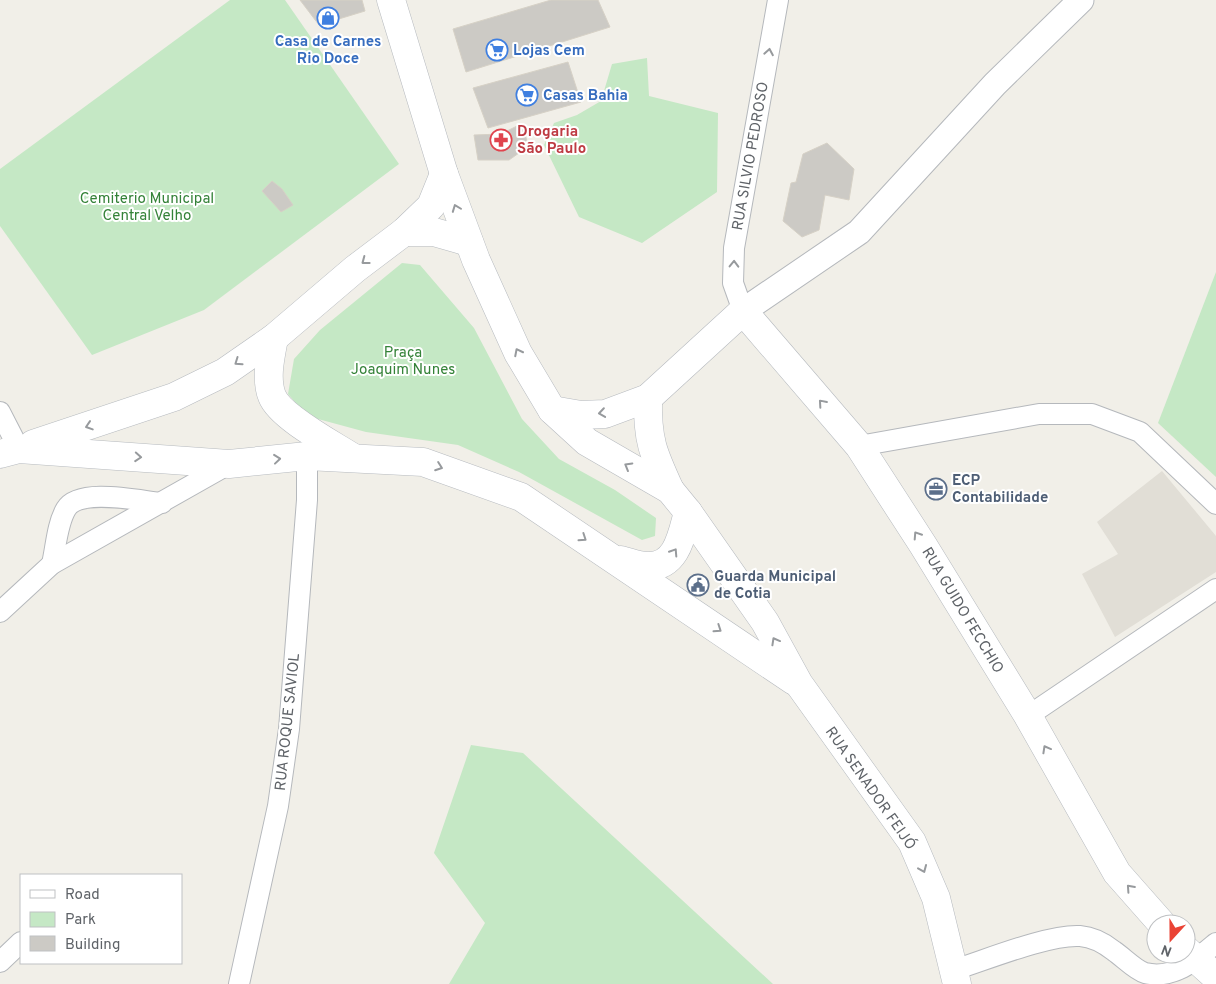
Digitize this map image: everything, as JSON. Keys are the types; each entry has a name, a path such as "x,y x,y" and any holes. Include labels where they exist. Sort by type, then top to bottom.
{"main road":[{"path":"391,0 444,174 469,242 518,353 552,410 587,442 670,490"},
{"path":"10,451 174,397 225,372 274,338 355,269 404,232 431,206 444,174"},
{"path":"404,232 434,232 469,242"},
{"path":"552,410 581,415 605,414 648,398 743,311"},
{"name":"RUA GUIDO FECCHIO","path":"743,311 859,446 923,545 1028,716 1117,874 1153,914"},
{"path":"274,338 269,367 272,396 291,418 353,458"},
{"path":"648,398 647,424 651,447 670,490 688,512 765,622 799,684"},
{"path":"10,451 229,464 307,456 423,462 521,497 799,684"},
{"path":"614,559 649,566 669,559 680,542 688,512"},
{"name":"RUA SENADOR FEIJÓ","path":"799,684 912,842 936,898 956,977"}],"street":[{"name":"RUA SILVIO PEDROSO","path":"743,311 733,283 734,248 778,0"},
{"path":"743,311 859,232 995,84 1081,0"},
{"path":"0,412 10,451"},
{"path":"859,446 1039,414 1092,414 1140,432 1216,504"},
{"name":"RUA ROQUE SAVIOL","path":"239,984 278,806 289,729 307,500 307,456"},
{"path":"0,612 52,564 229,464"},
{"path":"52,564 63,516 67,506 77,500 90,496 162,503"},
{"path":"1028,716 1216,589"},
{"path":"956,977 1046,941 1078,936 1104,944 1146,978 1199,963 1216,942"},
{"path":"0,962 20,943"}],"shaded area":[{"path":"1162,471 1216,536 1216,572 1115,637 1082,574 1118,554 1097,522"}],"green space":[{"name":"Cemiterio Municipal Central Velho","path":"230,0 285,0 399,164 204,310 92,355 0,226 0,169"},
{"path":"647,58 649,96 718,113 717,192 642,243 579,217 544,145 554,123 577,115 601,101 612,64"},
{"name":"Praça Joaquim Nunes","path":"402,263 420,265 474,328 522,419 559,459 615,490 656,518 655,536 642,540 519,472 458,445 366,432 307,416 288,394 294,359 320,330"},
{"path":"1216,272 1216,477 1158,423"},
{"path":"471,745 523,753 773,984 449,984 485,923 434,853"}],"building":[{"name":"Casa de Carnes Rio Doce","path":"300,0 362,0 365,11 319,25"},
{"name":"Lojas Cem","path":"551,0 598,0 610,27 466,72 453,29"},
{"name":"Casas Bahia","path":"568,62 581,102 488,128 473,88"},
{"name":"Drogaria São Paulo","path":"521,124 529,146 509,160 478,160 474,135 501,134"},
{"path":"827,143 854,169 849,200 825,195 819,230 802,237 783,221 791,183 796,182 803,154"},
{"path":"272,181 282,189 293,205 281,212 262,191"}],"place":[{"name":"Casa de Carnes Rio Doce","path":"328,18"},
{"name":"Lojas Cem","path":"497,50"},
{"name":"Casas Bahia","path":"527,95"},
{"name":"Drogaria São Paulo","path":"501,140"},
{"name":"ECP Contabilidade","path":"936,489"},
{"name":"Guarda Municipal de Cotia","path":"698,585"}]}
